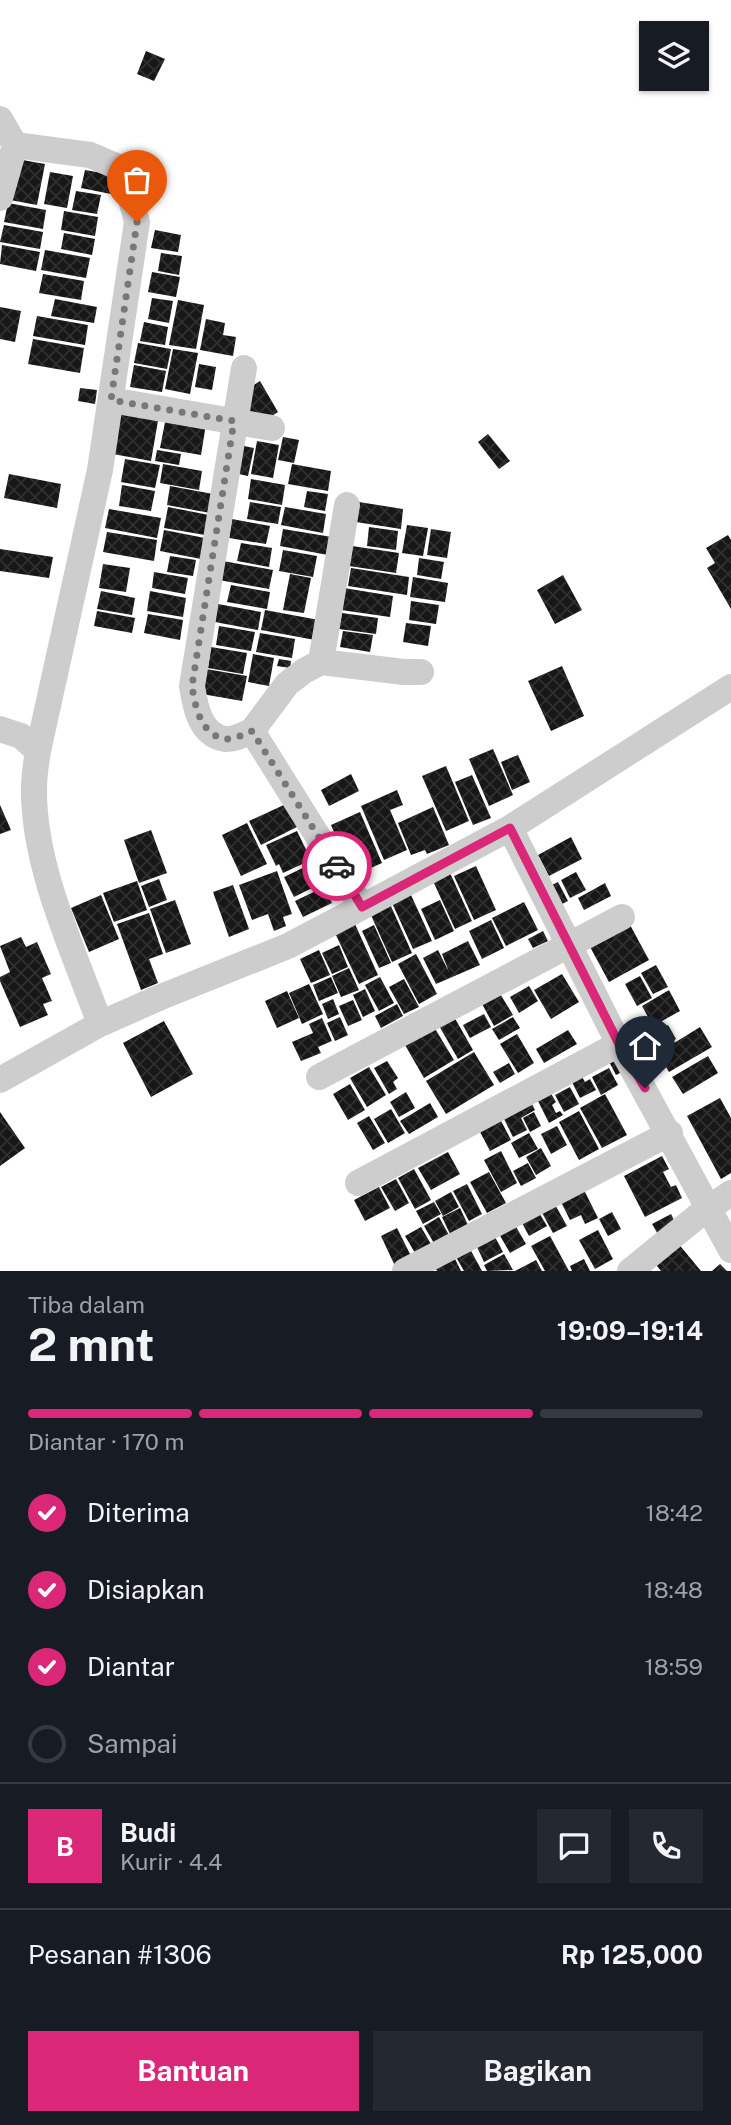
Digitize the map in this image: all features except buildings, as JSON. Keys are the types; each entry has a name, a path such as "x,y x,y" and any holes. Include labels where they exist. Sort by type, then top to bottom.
{"street":[{"path":"0,119 15,145 0,198"},
{"path":"15,145 90,155 116,166 125,177 137,222 100,470 38,751 34,789 37,827 56,903 100,1024"},
{"path":"244,368 192,686 194,704 201,722 213,734 226,739 252,731 288,684 321,662 422,672"},
{"path":"111,400 272,428"},
{"path":"321,662 347,505"},
{"path":"0,1080 100,1024 288,946 510,828 731,687"},
{"path":"0,730 21,736 38,751"},
{"path":"252,731 362,907"},
{"path":"510,828 619,1044 670,1133 720,1200 731,1250"},
{"path":"319,1077 622,917"},
{"path":"358,1183 619,1044"},
{"path":"405,1271 670,1133"},
{"path":"630,1271 720,1200"}],"way so far":[{"path":"137,222 111,400 234,421 192,686 194,704 201,722 213,734 226,739 252,731 337,866"}],"route":[{"path":"337,866 362,907 510,828 619,1044 645,1088"}]}
